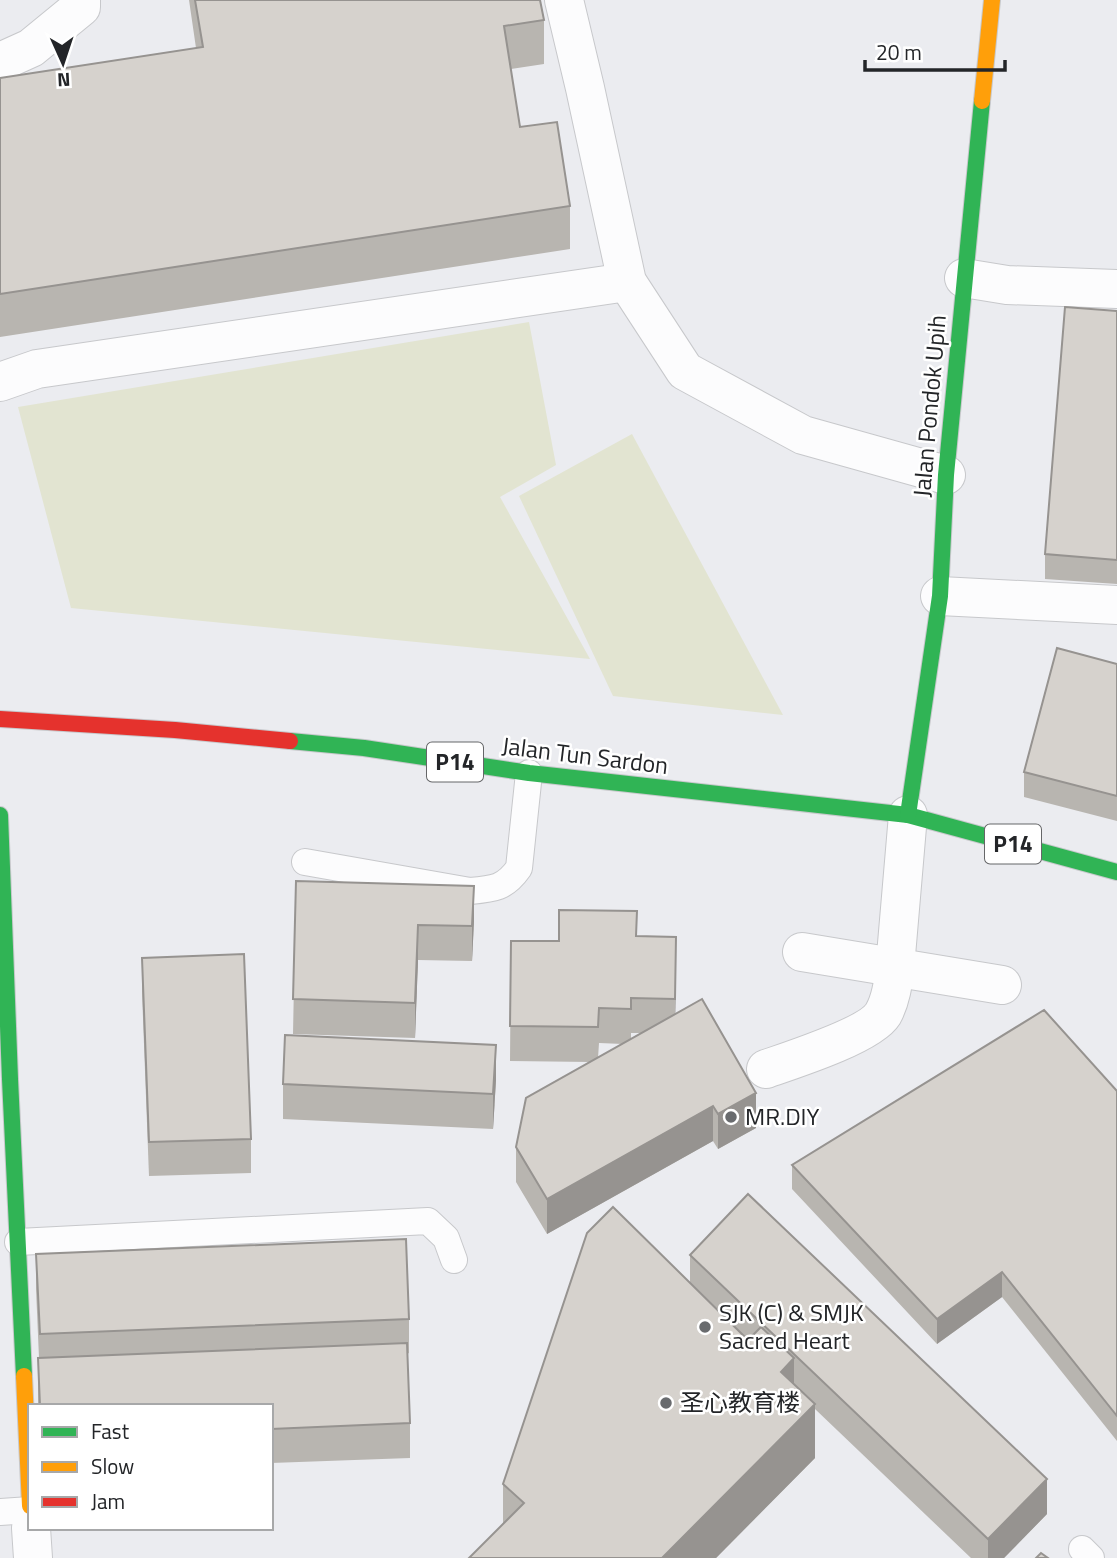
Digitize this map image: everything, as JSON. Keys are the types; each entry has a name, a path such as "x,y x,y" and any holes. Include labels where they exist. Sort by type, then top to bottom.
{"main road":[{"name":"Jalan Pondok Upih","path":"908,815 940,596 946,475 992,0"},
{"name":"Jalan Tun Sardon","path":"0,719 175,730 350,747 529,773 908,815 1117,872"},
{"path":"0,815 5,1079 18,1242 10,1298 28,1487"}],"street":[{"path":"0,62 31,48 81,7 82,0"},
{"path":"564,0 627,282 684,371 803,435 946,475"},
{"path":"964,278 1007,285 1117,289"},
{"path":"0,382 37,369 627,282"},
{"path":"940,596 1117,605"},
{"path":"766,1069 860,1033 882,1016 892,990 895,967 908,815"},
{"path":"802,952 1002,985"},
{"path":"31,1530 33,1558"}],"lane":[{"path":"305,862 470,891 493,889 511,881 520,868 529,773"},
{"path":"18,1242 428,1221 446,1238 454,1260"},
{"path":"0,1512 28,1508"}],"green space":[{"path":"529,322 556,465 500,497 590,659 71,608 18,407"},
{"path":"632,434 783,715 613,696 519,496"}],"building":[{"path":"195,0 540,0 544,20 504,26 520,127 557,122 570,206 0,294 0,78 203,47"},
{"path":"1065,307 1117,311 1117,560 1045,554"},
{"path":"1057,648 1117,664 1117,796 1024,772"},
{"path":"296,881 474,886 472,926 418,925 415,1003 293,999"},
{"path":"559,910 637,911 636,936 676,937 675,999 631,998 631,1009 599,1008 598,1027 510,1026 511,941 559,941"},
{"path":"244,954 251,1139 149,1142 142,958"},
{"path":"702,999 756,1093 718,1114 713,1106 547,1199 516,1147 526,1098"},
{"path":"1044,1010 1117,1091 1117,1416 1002,1272 937,1319 792,1165"},
{"path":"285,1035 496,1045 493,1094 283,1084"},
{"path":"748,1194 1047,1479 988,1539 690,1255"},
{"name":"圣心教育楼","path":"613,1207 748,1340 761,1327 794,1358 781,1372 815,1404 662,1558 469,1558 524,1503 503,1484 587,1233"},
{"path":"406,1239 409,1319 40,1334 36,1254"},
{"path":"407,1343 410,1423 273,1429 273,1404 40,1404 38,1358"}],"traffic: fast":[{"path":"908,815 940,596 946,475 982,101"},
{"path":"290,741 364,748 529,773 908,815 1117,872"},
{"path":"0,815 24,1376"}],"traffic: slow":[{"path":"982,101 992,0"},
{"path":"24,1376 28,1463"}],"traffic: jam":[{"path":"0,719 175,730 290,741"}],"place":[{"name":"MR.DIY","path":"731,1117"},
{"name":"SJK (C) & SMJK Sacred Heart","path":"705,1327"},
{"name":"圣心教育楼","path":"666,1403"}]}
